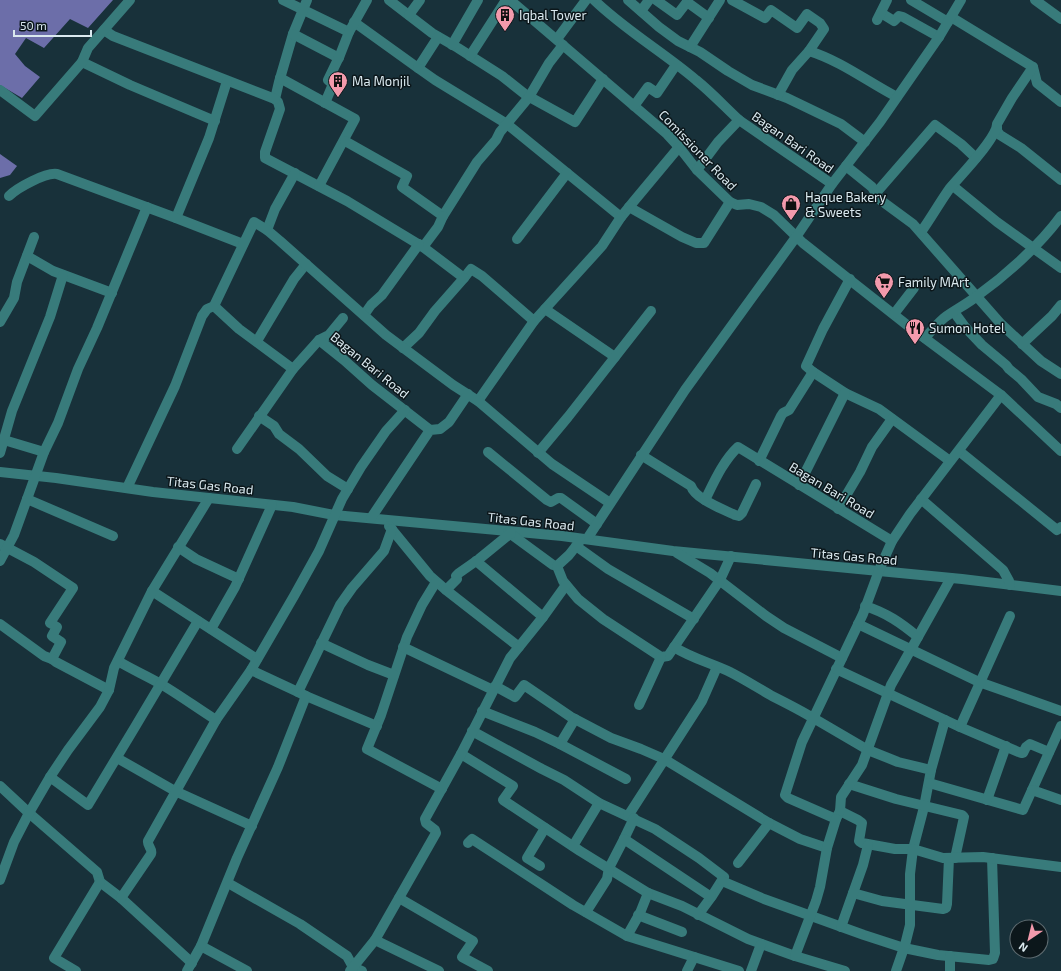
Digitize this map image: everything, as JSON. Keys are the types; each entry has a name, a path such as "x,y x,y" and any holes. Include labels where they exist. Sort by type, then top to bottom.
{"street":[{"path":"283,0 349,32"},
{"path":"275,99 293,34 307,0"},
{"path":"325,103 334,84 328,80 339,58 349,32 367,0"},
{"path":"389,0 438,37 502,76 529,97 575,122 604,79"},
{"path":"409,16 420,0"},
{"path":"452,45 478,0"},
{"path":"470,56 506,0"},
{"name":"Comissioner Road","path":"510,0 667,134 680,147 697,170 730,202 737,205 749,204 762,207 774,215 796,237 925,338 1001,395 1061,451"},
{"path":"364,315 371,305 382,295 421,245 438,227 443,216 477,162 529,97 586,0"},
{"name":"Bagan Bari Road","path":"594,0 606,11 697,80 739,120 832,184"},
{"path":"628,0 659,27 678,41 700,52 728,71 752,85 813,110 841,124 865,142"},
{"path":"641,11 649,0"},
{"path":"656,0 678,15 687,2 709,18"},
{"path":"690,47 720,0"},
{"path":"732,0 765,18 771,10 797,28 807,14 820,23 824,29 809,51 792,70 778,95"},
{"path":"887,0 879,16 894,21 899,16 903,17 938,36"},
{"path":"911,0 949,19 1033,68 1037,83 1060,99"},
{"path":"557,566 597,524 685,390 796,237 832,184 865,142 897,97 961,0"},
{"path":"1035,0 1061,19"},
{"path":"0,90 35,116 82,62 88,48 126,1"},
{"path":"354,22 435,80 507,124 621,218"},
{"path":"104,30 113,36 275,99 278,102 280,109 265,152 265,158 347,201 421,245 464,278"},
{"path":"293,34 339,58"},
{"path":"418,68 438,37"},
{"path":"809,51 845,66 876,86 897,97"},
{"path":"82,62 130,85 214,121"},
{"path":"634,106 648,87 657,93 676,65"},
{"path":"921,232 953,186 988,143 1012,98 1033,68"},
{"path":"280,78 355,120 345,141 319,186"},
{"path":"176,218 209,138 227,81"},
{"name":"Bagan Bari Road","path":"697,170 718,142 739,120"},
{"path":"876,193 936,124 976,158"},
{"path":"997,127 997,131 1000,135 1021,148 1061,180"},
{"path":"345,141 407,176 402,187 443,216"},
{"path":"478,401 534,321 602,246 629,207 680,147"},
{"path":"846,166 872,187 879,199 913,224 921,232 1002,324 1022,344 1061,374"},
{"path":"9,196 14,191 52,173 147,207 243,244"},
{"path":"266,230 295,173"},
{"path":"517,239 567,173"},
{"path":"953,186 998,222 1061,268"},
{"path":"629,207 682,237 696,243 704,243 730,202"},
{"path":"0,561 4,546 14,535 44,452 58,423 78,369 112,293 147,207"},
{"path":"925,338 944,319 1001,278 1055,225 1061,216"},
{"path":"127,488 175,386 202,316 207,309 214,306 254,222 266,230 403,348 478,401 552,464 610,503"},
{"path":"0,322 14,298 17,282 34,236"},
{"path":"27,256 63,275 112,293"},
{"path":"257,341 294,279 306,264"},
{"path":"403,348 419,333 435,311 471,269 482,276 534,321"},
{"path":"0,453 17,399 50,317 63,275"},
{"path":"850,279 806,366 812,372 845,393 879,409 950,461"},
{"path":"894,314 914,288"},
{"path":"1022,344 1052,316 1061,305"},
{"path":"214,306 239,329 293,369"},
{"path":"545,309 615,356"},
{"path":"538,453 651,311"},
{"path":"954,312 965,327 982,345 1006,365 1038,397 1056,404 1061,408"},
{"name":"Bagan Bari Road","path":"343,318 329,335 319,340 344,360 372,386 430,430"},
{"path":"237,449 293,369 319,340"},
{"path":"759,461 781,416 790,410 812,372"},
{"path":"799,485 845,393"},
{"path":"371,518 430,430 440,429 449,422 468,394"},
{"path":"1001,395 921,499 892,541 858,624 802,742 785,795 788,798 838,815 858,820 862,823 859,841 868,844 895,849 913,849 929,855 952,858 983,857 1061,866"},
{"path":"121,898 151,854 152,850 148,845 148,841 216,720 251,670 319,551 334,515 348,489 375,446 405,410"},
{"path":"259,416 274,426 279,434 328,476 348,489"},
{"path":"838,509 860,472 872,447 892,419"},
{"path":"4,440 44,452"},
{"name":"Bagan Bari Road","path":"705,500 732,452 738,447 892,541"},
{"path":"959,451 1056,530 1061,527"},
{"path":"488,452 547,500 551,502 561,498 597,524"},
{"path":"641,455 691,486 692,491 705,500 739,516 742,513 756,484"},
{"name":"Titas Gas Road","path":"0,472 272,505 334,515 509,532 673,551 951,578 1061,591"},
{"path":"0,880 14,842 29,813 68,750 100,707 109,690 114,668 152,591 209,498"},
{"path":"27,499 113,536"},
{"path":"921,499 1003,570 1010,585"},
{"path":"211,629 239,580 272,505"},
{"path":"383,520 436,582 519,647"},
{"path":"0,786 97,872 100,882 121,898 189,967 201,946 237,858 278,767 302,694 321,643 340,605 352,588 384,551 392,529"},
{"path":"446,590 457,579 457,575 476,561 509,532 552,565 557,566"},
{"path":"582,541 608,569 694,619"},
{"path":"4,546 34,562 73,588 50,623 57,627 52,636 61,642 52,659"},
{"path":"178,547 196,559 239,580"},
{"path":"673,551 720,580 784,628 842,658"},
{"path":"557,566 563,582 578,599 603,619 662,657 668,656 694,619 720,580 730,556"},
{"path":"476,561 543,617"},
{"path":"795,956 820,887 827,848 838,815 841,797 862,765 888,694 911,649 951,578"},
{"path":"436,582 422,605 403,647 368,749 442,789"},
{"path":"228,883 300,924 347,956 355,970 376,940 436,833 435,830 424,821 462,754 482,711 510,658 543,617 566,585"},
{"path":"152,591 257,658"},
{"path":"865,606 882,611 901,623 918,637"},
{"path":"960,727 1010,616"},
{"path":"50,777 88,805 198,621"},
{"path":"0,624 44,656 109,690"},
{"path":"858,624 979,682 1061,711"},
{"path":"321,643 368,665 394,675"},
{"path":"403,647 515,697 524,685 575,719 611,738 664,759 769,823 800,838 827,848"},
{"path":"674,647 684,653 748,681 868,750 898,762 931,770"},
{"path":"639,704 662,657"},
{"path":"118,661 132,670 139,671 161,684 216,720"},
{"path":"586,912 607,879 609,868 624,839 631,817 664,759 685,730 702,701 717,667"},
{"path":"836,669 960,727 1021,753 1023,753 1026,747 1030,744 1048,752"},
{"path":"251,670 376,726"},
{"path":"482,711 535,732 626,779"},
{"path":"560,744 575,719"},
{"path":"896,971 910,925 910,874 913,849 924,807 931,770 945,720"},
{"path":"929,783 1023,810 1061,726"},
{"path":"472,731 564,780 599,803 656,829 724,877 698,915"},
{"path":"988,800 1006,746"},
{"path":"462,754 512,786 503,800 648,893 682,906 748,939 795,956 811,966 845,971"},
{"path":"117,758 175,791 252,826"},
{"path":"849,784 924,807 961,815 964,817 952,858 946,908 943,909 882,901 853,893"},
{"path":"1032,790 1061,800"},
{"path":"573,846 599,803"},
{"path":"738,863 769,823"},
{"path":"540,866 527,858 546,828"},
{"path":"468,843 472,839 586,912 627,936 739,971"},
{"path":"624,839 711,897"},
{"path":"841,927 868,844"},
{"path":"722,881 764,899 810,916 904,948 950,956 989,960 993,959 995,953 992,858"},
{"path":"76,971 54,958 100,882"},
{"path":"627,936 648,893"},
{"path":"399,898 473,941 462,957 488,971"},
{"path":"638,915 682,932"},
{"path":"376,940 439,971"},
{"path":"751,971 761,944"},
{"path":"201,946 247,971"},
{"path":"950,956 950,971"},
{"path":"687,971 694,957"}],"water":[{"path":"0,0 113,0 88,28 70,19 44,48 26,38 15,54 25,66 40,77 22,98 0,85"},
{"path":"0,154 17,166 10,175 0,178"}],"place":[{"name":"Iqbal Tower","path":"505,32"},
{"name":"Ma Monjil","path":"338,98"},
{"name":"Haque Bakery & Sweets","path":"791,221"},
{"name":"Family MArt","path":"884,299"},
{"name":"Sumon Hotel","path":"915,345"}]}
